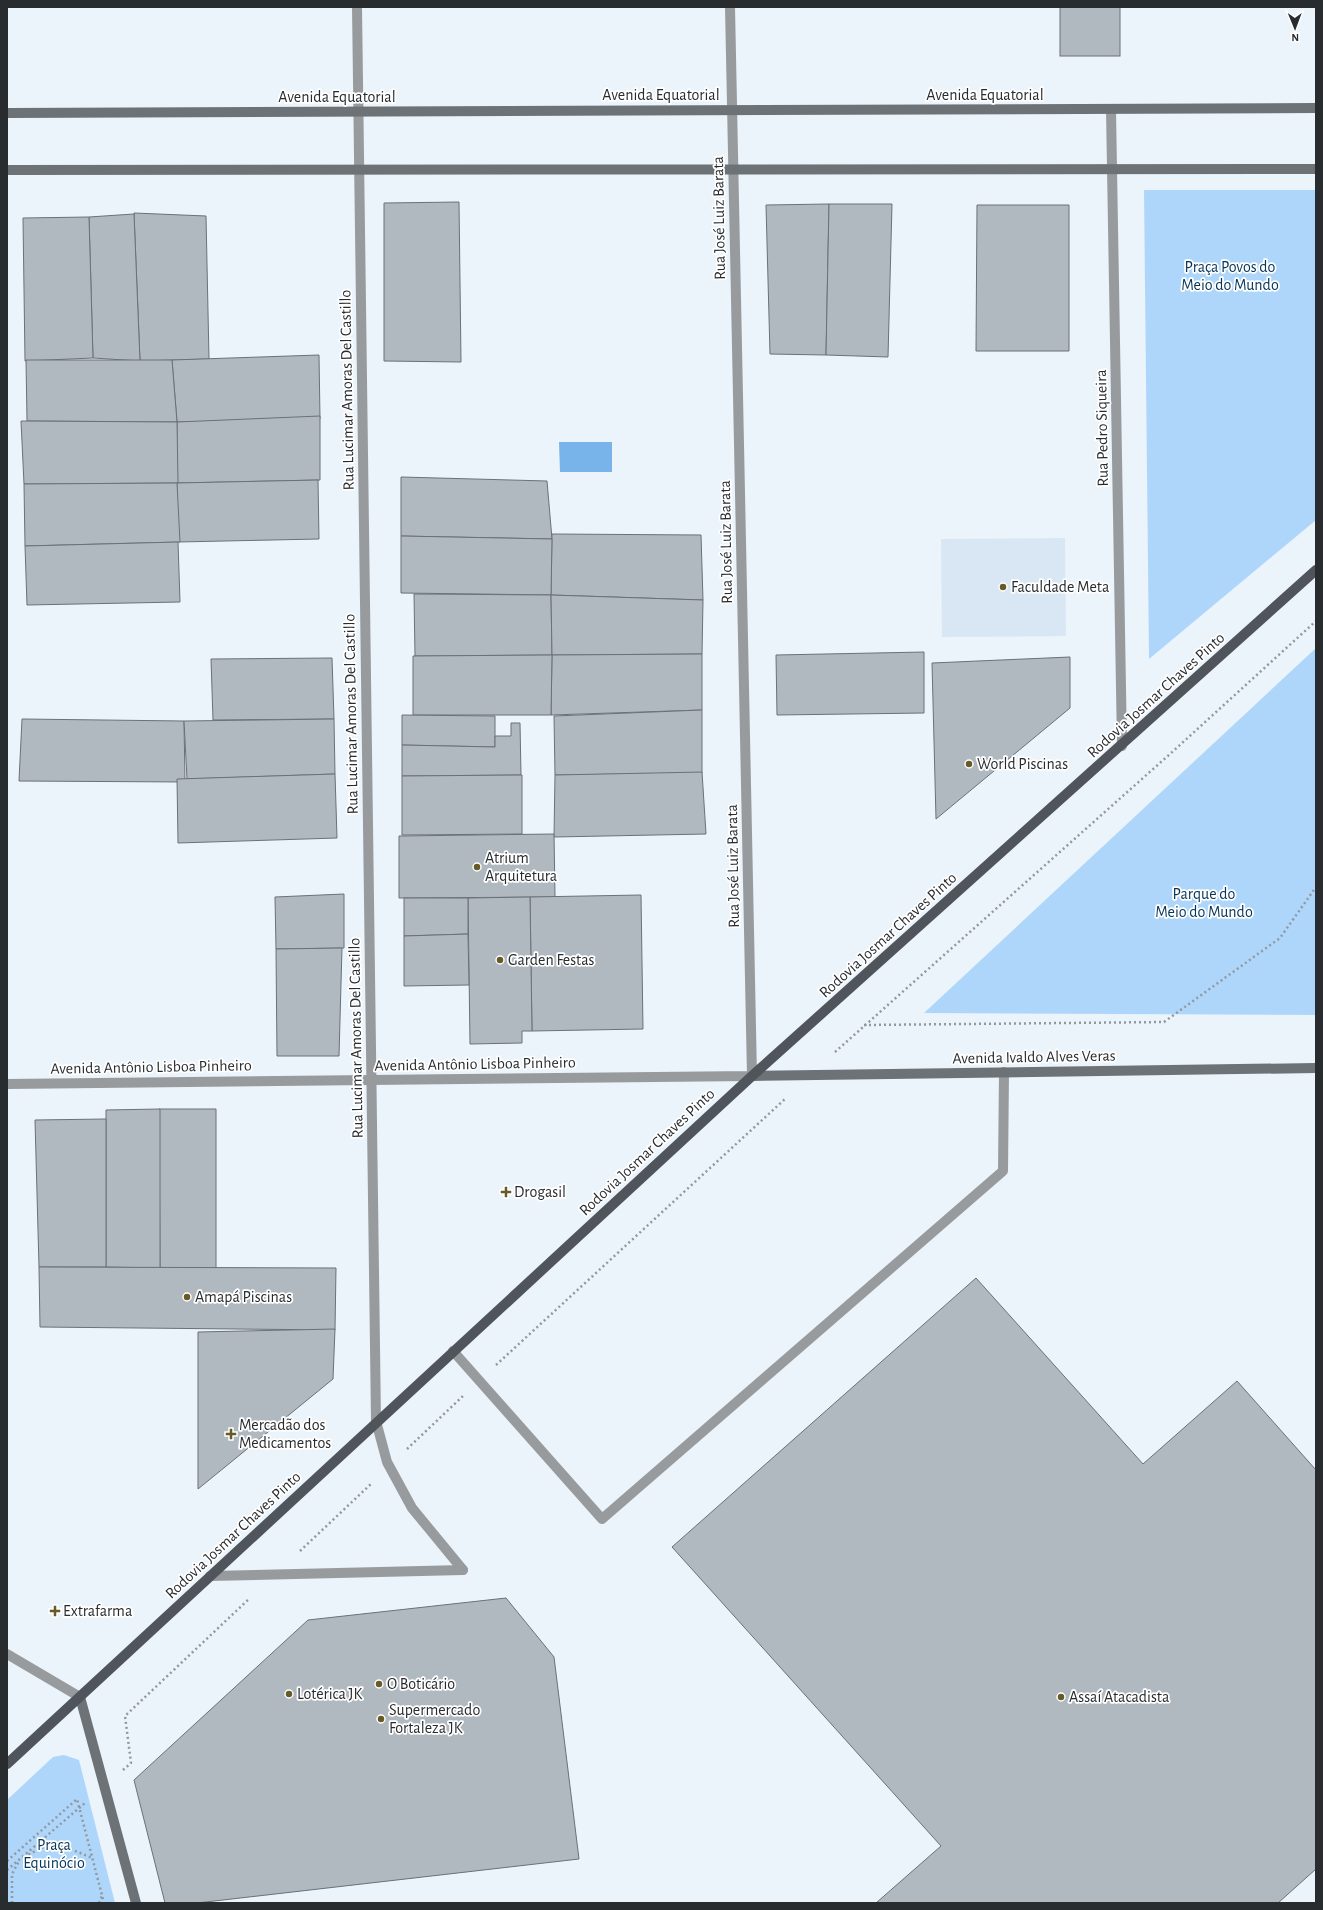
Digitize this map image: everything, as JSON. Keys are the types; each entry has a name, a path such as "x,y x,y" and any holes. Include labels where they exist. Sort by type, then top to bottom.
{"main road":[{"name":"Rodovia Josmar Chaves Pinto","path":"7,1764 376,1421 752,1076 1122,746 1316,570"}],"street":[{"name":"Rua Lucimar Amoras Del Castillo","path":"274,1575 463,1570 412,1508 389,1467 376,1421 356,7"},
{"name":"Rua José Luiz Barata","path":"730,7 752,1076"},
{"name":"Avenida Equatorial","path":"7,113 1111,110 1316,108"},
{"name":"Rua Pedro Siqueira","path":"1111,110 1122,746"},
{"path":"7,170 1316,169"},
{"name":"Avenida Ivaldo Alves Veras","path":"752,1076 1316,1068"},
{"path":"454,1351 602,1519 1003,1171 1004,1072"},
{"name":"Avenida Antônio Lisboa Pinheiro","path":"7,1084 752,1076"},
{"path":"210,1576 274,1575"},
{"path":"7,1654 80,1697 136,1903"}],"path":[{"path":"7,1870 131,1763 126,1716 480,1380 810,1075 1164,759 1316,621"},
{"path":"864,1026 1164,1022 1280,938 1316,887"},
{"path":"7,1861 77,1799 104,1903"},
{"path":"12,1903 12,1874 20,1860 32,1852 49,1844 73,1850 92,1859"},
{"path":"98,1903 102,1896"}],"shaded area":[{"path":"559,442 612,442 612,472 560,472"},
{"name":"Faculdade Meta","path":"1065,538 1066,636 942,637 941,539"}],"green space":[{"name":"Praça Povos do Meio do Mundo","path":"1144,190 1316,190 1316,520 1149,659"},
{"name":"Parque do Meio do Mundo","path":"1316,648 1316,1015 924,1013"},
{"name":"Praça Equinócio","path":"64,1755 79,1760 115,1903 7,1903 7,1800 53,1757"}],"building":[{"path":"1060,7 1120,7 1120,56 1060,56"},
{"path":"459,202 461,362 384,361 384,203"},
{"path":"829,204 826,355 770,354 766,205"},
{"path":"829,204 892,204 888,357 826,355"},
{"path":"977,205 1069,205 1069,351 976,351"},
{"path":"134,213 206,216 209,359 140,361"},
{"path":"134,214 140,361 93,358 89,217"},
{"path":"89,217 93,358 25,361 23,218"},
{"path":"319,355 320,419 177,422 172,360"},
{"path":"26,360 172,360 177,422 27,421"},
{"path":"320,416 320,480 177,483 177,422"},
{"path":"21,421 177,422 178,483 24,484"},
{"path":"401,477 547,481 552,539 401,536"},
{"path":"318,480 319,539 178,542 177,483"},
{"path":"177,483 180,542 25,546 24,484"},
{"path":"552,534 701,535 703,600 551,595"},
{"path":"401,536 552,539 551,595 401,593"},
{"path":"178,542 180,602 27,605 25,546"},
{"path":"414,594 551,595 552,655 415,656"},
{"path":"551,595 703,600 702,654 552,655"},
{"path":"924,652 924,713 777,715 776,655"},
{"path":"702,654 702,710 551,715 552,655"},
{"path":"552,655 551,715 413,715 413,656"},
{"name":"World Piscinas","path":"1070,657 1070,708 936,819 932,663"},
{"path":"332,658 334,719 213,720 211,659"},
{"path":"702,710 702,773 555,775 554,716"},
{"path":"402,715 495,716 495,747 402,745"},
{"path":"22,719 184,721 185,782 19,781"},
{"path":"334,719 335,774 187,779 184,721"},
{"path":"511,723 520,723 521,775 402,776 402,745 495,747 495,736 511,736"},
{"path":"702,772 706,834 554,837 555,775"},
{"path":"335,774 337,838 178,843 177,779"},
{"path":"522,775 522,834 402,835 402,776"},
{"name":"Atrium Arquitetura","path":"554,834 555,897 399,898 399,836"},
{"path":"344,894 344,948 276,949 275,897"},
{"path":"641,895 643,1029 532,1031 530,897"},
{"name":"Garden Festas","path":"530,897 532,1031 522,1031 522,1043 470,1044 468,898"},
{"path":"404,898 468,898 468,934 404,936"},
{"path":"468,934 469,985 404,986 404,936"},
{"path":"342,948 339,1056 277,1056 276,949"},
{"path":"159,1109 216,1109 216,1268 160,1268"},
{"path":"160,1109 160,1268 106,1267 106,1110"},
{"path":"106,1119 106,1267 39,1267 35,1120"},
{"name":"Amapá Piscinas","path":"39,1267 336,1268 335,1330 40,1327"},
{"name":"Assaí Atacadista","path":"976,1278 1143,1464 1237,1381 1316,1470 1316,1869 1278,1903 876,1903 941,1846 672,1547"},
{"name":"Mercadão dos Medicamentos","path":"335,1329 333,1379 198,1489 198,1332"},
{"name":"Supermercado Fortaleza JK","path":"506,1598 554,1657 579,1859 197,1903 165,1903 134,1780 308,1620"}],"place":[{"name":"Faculdade Meta","path":"1003,587"},
{"name":"World Piscinas","path":"969,764"},
{"name":"Atrium Arquitetura","path":"477,867"},
{"name":"Garden Festas","path":"500,960"},
{"name":"Drogasil","path":"506,1192"},
{"name":"Amapá Piscinas","path":"187,1297"},
{"name":"Mercadão dos Medicamentos","path":"231,1434"},
{"name":"Extrafarma","path":"55,1611"},
{"name":"O Boticário","path":"379,1684"},
{"name":"Lotérica JK","path":"289,1694"},
{"name":"Assaí Atacadista","path":"1061,1697"},
{"name":"Supermercado Fortaleza JK","path":"381,1719"}]}
